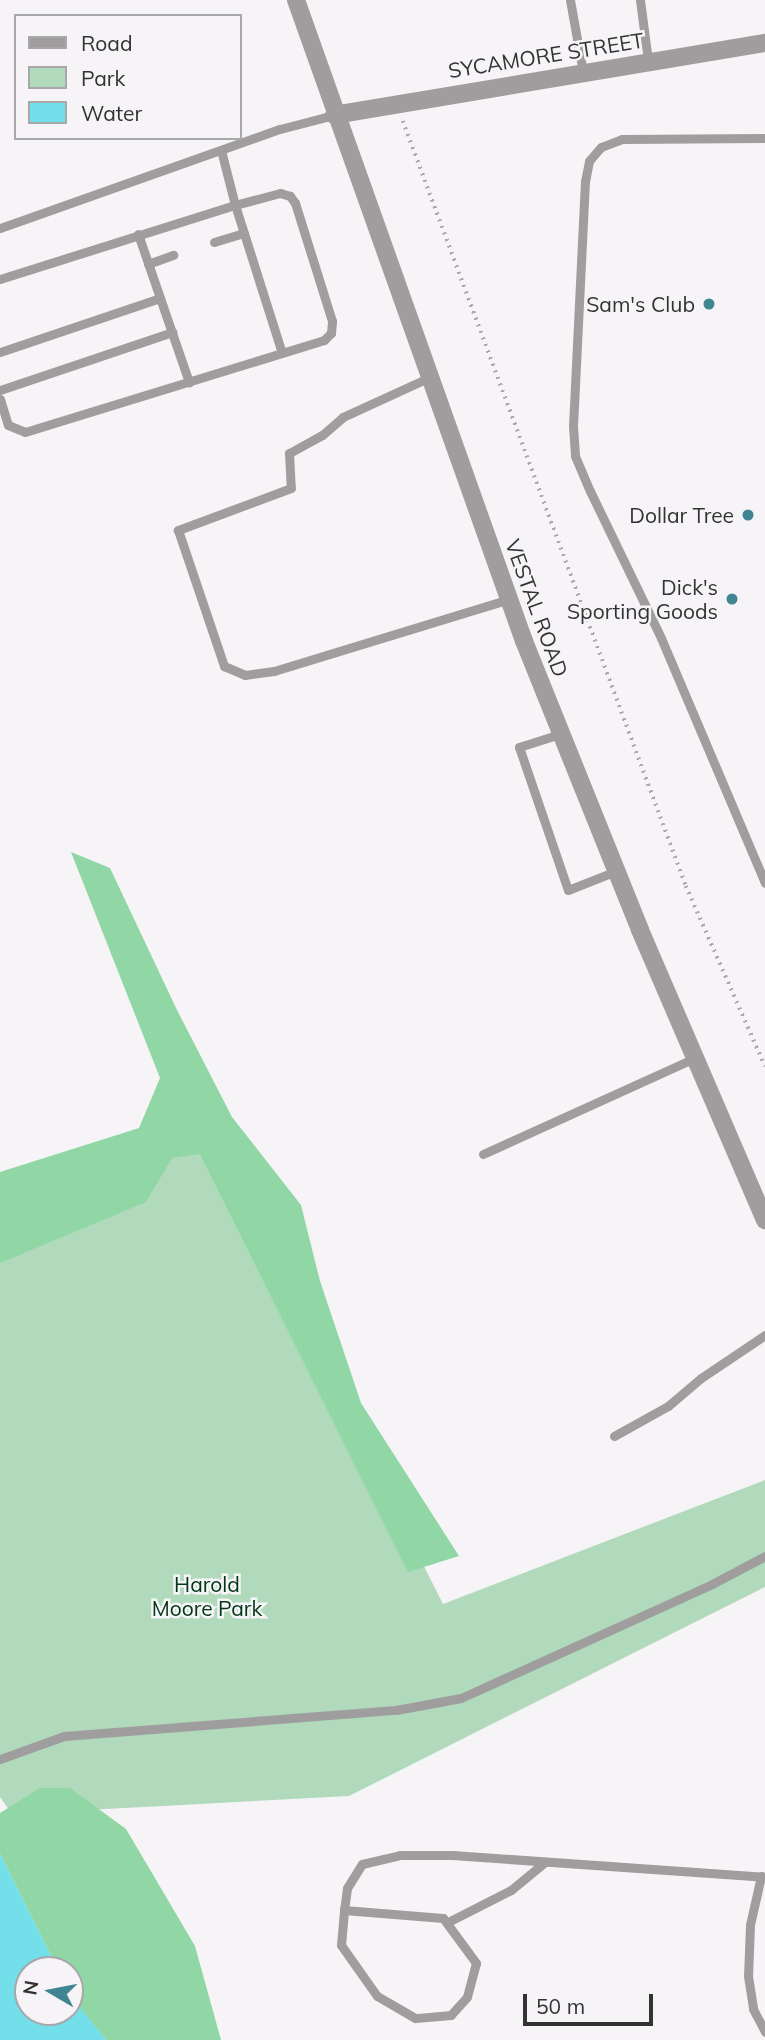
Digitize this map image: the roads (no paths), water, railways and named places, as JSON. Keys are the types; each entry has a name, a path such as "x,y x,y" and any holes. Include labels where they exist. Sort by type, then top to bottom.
{"street":[{"name":"VESTAL ROAD","path":"296,0 428,378 560,734 615,871 765,1220"},
{"name":"SYCAMORE STREET","path":"334,115 765,43"}],"lane":[{"path":"570,0 583,72"},
{"path":"640,0 648,61"},
{"path":"0,228 280,129 334,115"},
{"path":"765,138 622,139 601,147 589,161 584,181 573,426 575,456 661,638 765,883"},
{"path":"221,150 282,353"},
{"path":"0,279 138,233 281,193 290,196 332,321 331,333 324,340 25,432 8,425 0,398"},
{"path":"138,233 189,382"},
{"path":"214,242 244,233"},
{"path":"148,264 173,255"},
{"path":"0,352 160,298"},
{"path":"0,390 172,332"},
{"path":"428,378 343,416 323,435 289,453 291,488 178,530 224,666 245,675 274,671 509,600"},
{"path":"560,734 519,747 568,890 615,871"},
{"path":"483,1154 695,1058"},
{"path":"614,1436 668,1406 701,1378 765,1335"},
{"path":"0,1759 64,1736 396,1710 461,1698 712,1584 765,1556"},
{"path":"344,1910 443,1918 476,1962 467,1997 451,2015 415,2018 377,1996 341,1945 344,1910 347,1888 362,1864 400,1855 452,1855 763,1877 750,1925 748,1976 753,2009 765,2032"},
{"path":"447,1922 511,1890 545,1862"}],"water":[{"path":"0,1854 51,1956 14,1956 14,2026 84,2026 84,2012 106,2040 0,2040"}],"place":[{"name":"Sam's Club","path":"709,304"},
{"name":"Dollar Tree","path":"748,515"},
{"name":"Dick's Sporting Goods","path":"732,599"}],"park label":[{"name":"Harold Moore Park","path":"207,1596"}]}
